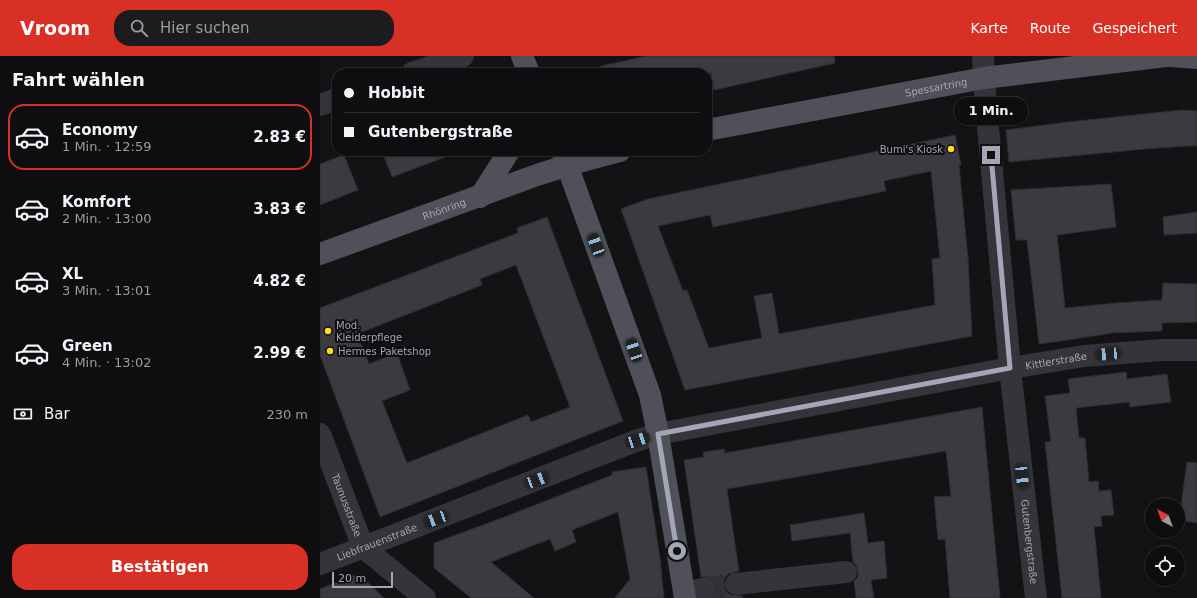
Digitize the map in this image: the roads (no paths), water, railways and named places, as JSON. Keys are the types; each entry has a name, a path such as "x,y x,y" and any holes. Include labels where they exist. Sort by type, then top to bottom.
{"main road":[{"path":"522,56 528,68"},
{"name":"Spessartring","path":"712,129 984,78 1166,56"},
{"path":"1171,56 1197,58"},
{"path":"480,197 506,156"},
{"path":"581,156 565,158 650,394 691,594"},
{"name":"Rhönring","path":"320,254 480,197 565,158"}],"street":[{"path":"427,68 463,56"},
{"name":"Gutenbergstraße","path":"983,56 1010,368 1036,598"},
{"path":"320,105 332,101"},
{"name":"Kittlerstraße","path":"658,434 1010,368 1084,356 1162,350 1197,350"},
{"name":"Taunusstraße","path":"320,434 363,547 425,598"},
{"name":"Liebfrauenstraße","path":"320,564 638,440 658,434"},
{"path":"736,584 846,572"}],"tunnel":[{"path":"703,589 736,584"}],"place":[{"name":"Bumi's Kiosk","path":"951,149"},
{"name":"Mod. Kleiderpflege","path":"328,331"},
{"name":"Hermes Paketshop","path":"330,351"}]}
